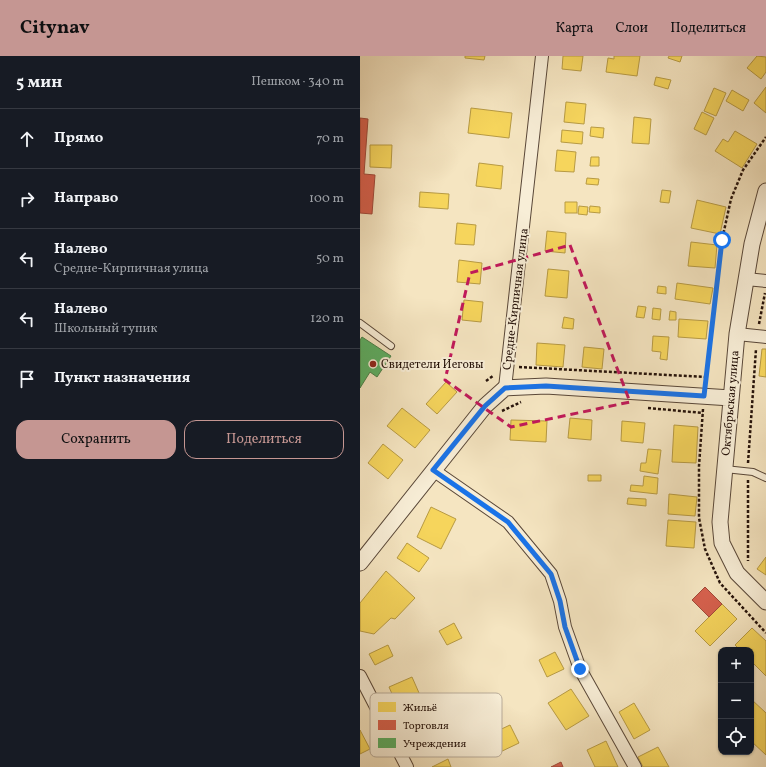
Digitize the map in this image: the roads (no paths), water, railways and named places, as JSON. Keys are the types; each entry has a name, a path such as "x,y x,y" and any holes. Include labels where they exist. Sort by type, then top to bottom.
{"street":[{"name":"Средне-Кирпичная улица","path":"360,563 485,406 505,388 542,56"},
{"name":"Октябрьская улица","path":"766,191 752,244 737,334 720,522 722,543 737,572 766,602"},
{"path":"746,279 766,281"},
{"path":"737,334 766,337"},
{"path":"505,388 546,386 731,398"},
{"path":"433,470 508,522 551,574 560,601 565,627 580,669 635,767"},
{"path":"360,676 370,695"},
{"path":"402,757 407,767"}],"lane":[{"path":"360,323 391,346"},
{"path":"724,469 753,472 766,478"}],"place":[{"name":"Свидетели Иеговы","path":"373,364"}]}
